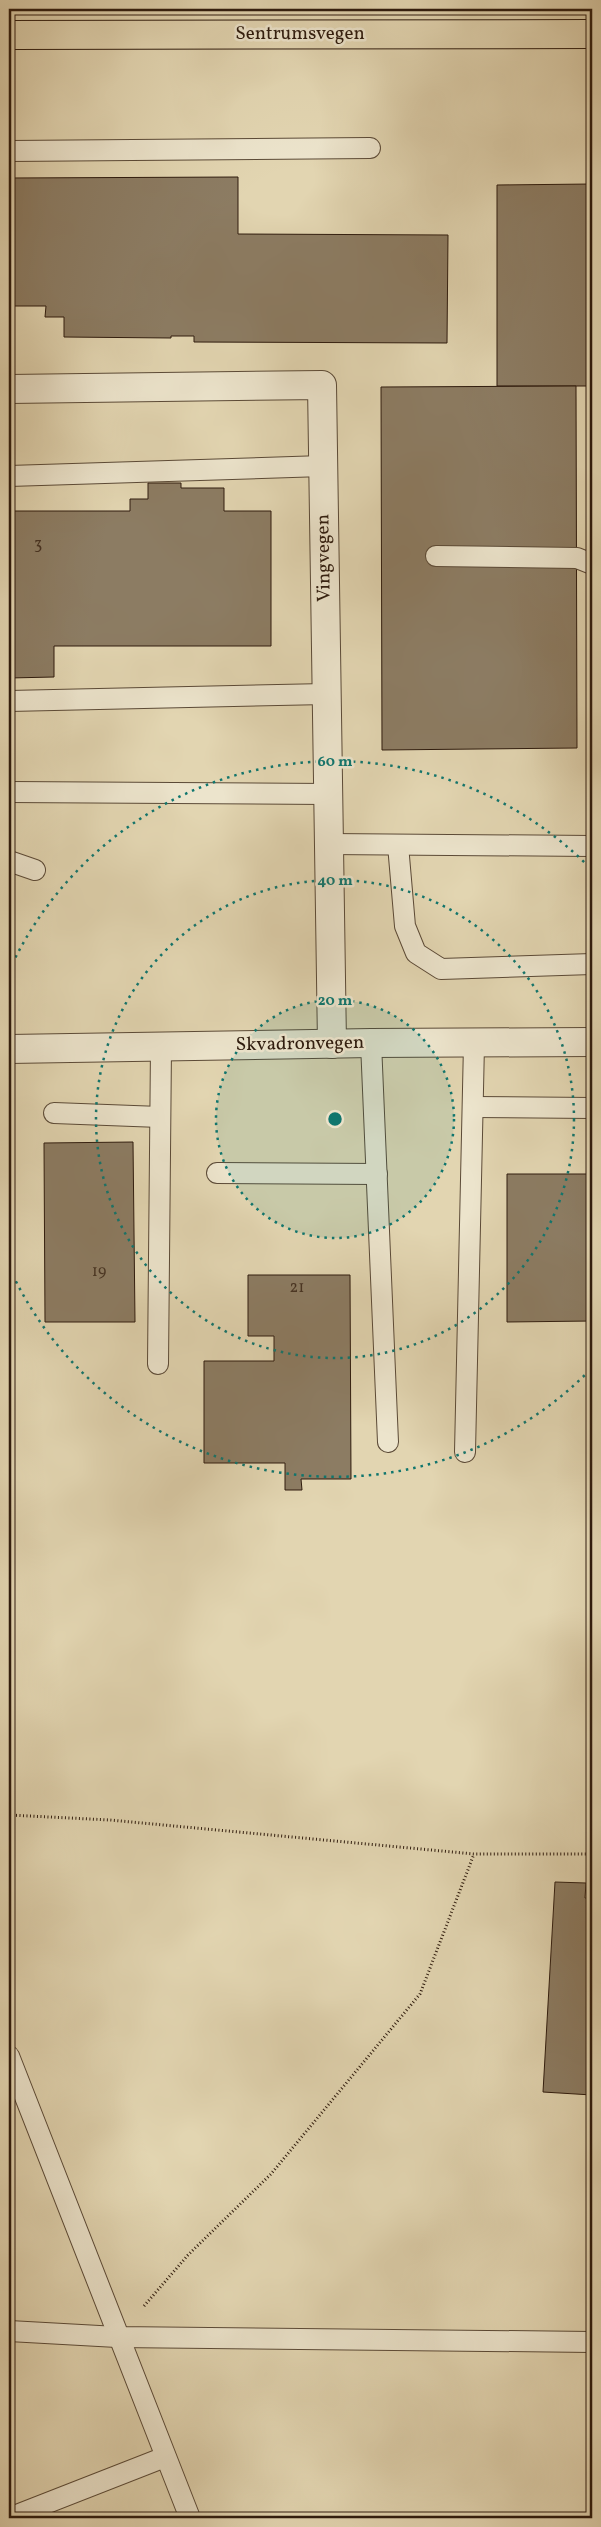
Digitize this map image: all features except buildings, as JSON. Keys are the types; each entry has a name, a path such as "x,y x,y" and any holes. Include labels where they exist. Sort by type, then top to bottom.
{"main road":[{"name":"Sentrumsvegen","path":"9,35 592,34"}],"street":[{"name":"Vingvegen","path":"9,389 322,386 332,1044"},
{"name":"Skvadronvegen","path":"9,1049 371,1043 592,1042"}],"lane":[{"path":"9,151 370,148"},
{"path":"9,476 323,466"},
{"path":"436,556 577,558 592,564"},
{"path":"9,701 326,694"},
{"path":"9,792 328,794"},
{"path":"329,844 592,846"},
{"path":"398,845 405,926 416,953 442,969 592,964"},
{"path":"9,861 34,870"},
{"path":"371,1043 388,1442"},
{"path":"465,1452 474,1044"},
{"path":"158,1364 161,1047"},
{"path":"473,1107 592,1108"},
{"path":"54,1113 160,1117"},
{"path":"217,1173 377,1174"},
{"path":"9,2056 117,2337 190,2518"},
{"path":"9,2332 117,2337 592,2342"},
{"path":"9,2518 165,2457"}],"path":[{"path":"9,1814 110,1820 474,1854 592,1854"},
{"path":"117,2337 188,2255 270,2174 420,1994 474,1854"}]}
